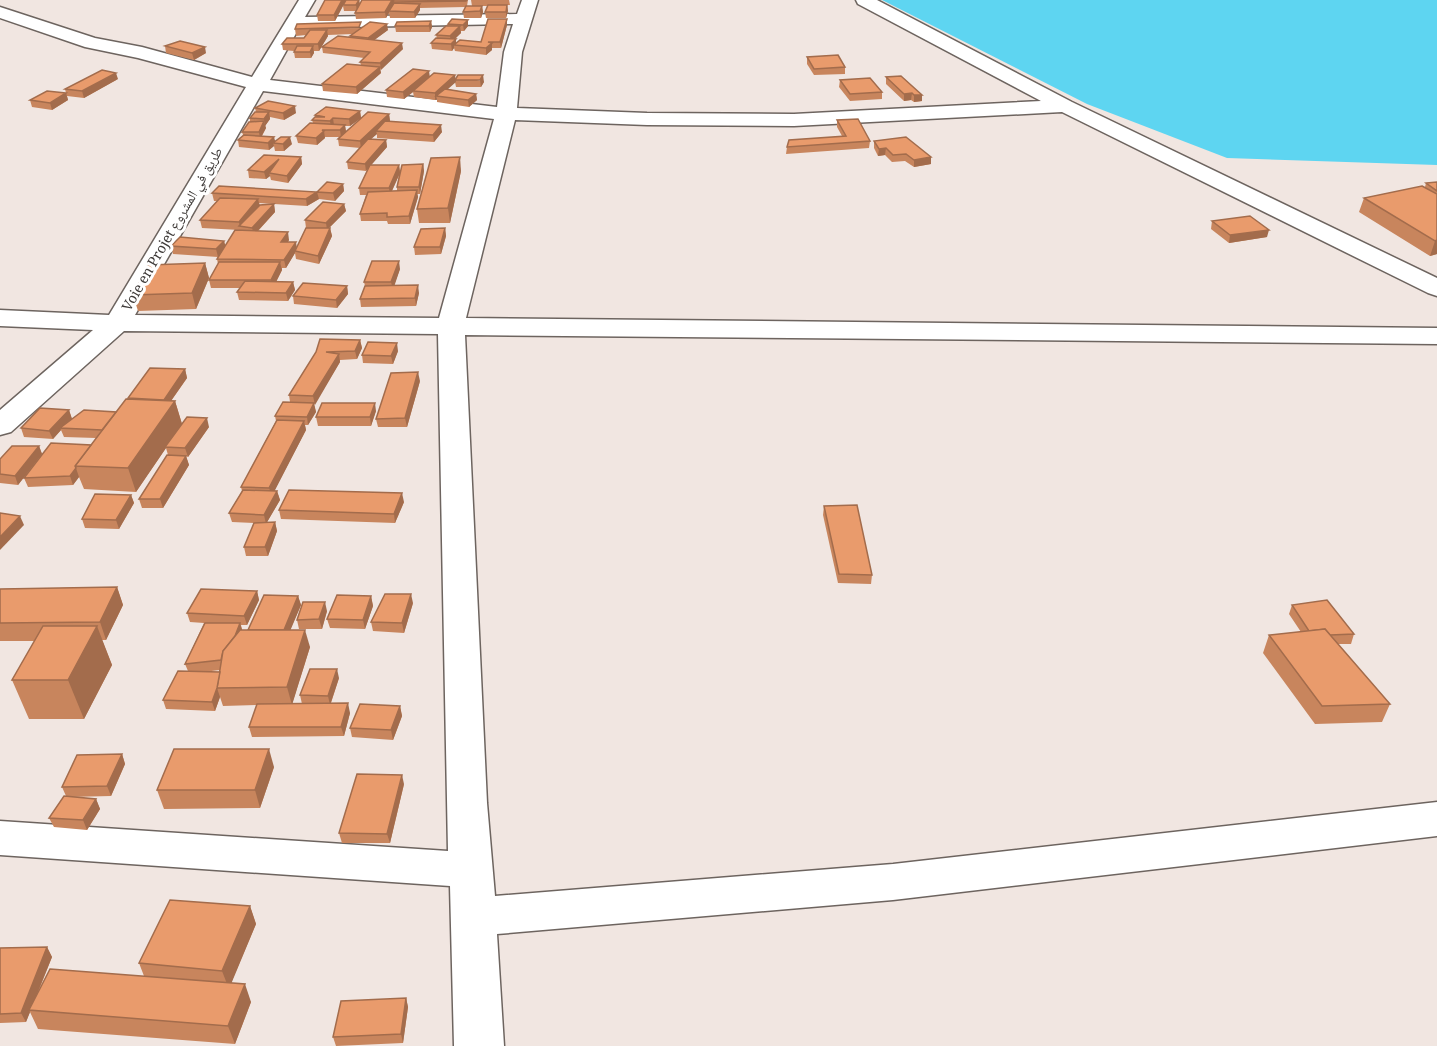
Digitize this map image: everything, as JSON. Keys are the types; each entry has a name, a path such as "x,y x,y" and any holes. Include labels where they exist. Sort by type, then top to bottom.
{"street":[{"name":"Voie en Projet طريق في المشروع","path":"0,426 117,323 307,0"},
{"path":"864,0 1065,106 1437,288"},
{"path":"293,23 527,10 513,52 506,114 451,325 466,803 474,917 479,1046"},
{"path":"0,12 91,43 142,53 256,84 506,114 648,119 794,120 1065,106"},
{"path":"0,318 117,323 1437,336"},
{"path":"474,917 893,882 1437,819"},
{"path":"0,838 470,870"}],"water":[{"path":"882,0 1437,0 1437,165 1227,158 1087,104"}],"building":[{"path":"325,0 342,0 334,15 317,15"},
{"path":"346,0 359,0 356,5 343,5"},
{"path":"362,0 392,0 385,12 355,13"},
{"path":"394,0 467,0 393,2"},
{"path":"394,3 420,4 414,12 389,11"},
{"path":"488,5 507,5 506,12 485,12"},
{"path":"466,6 482,6 480,11 463,12"},
{"path":"452,19 468,20 463,25 448,24"},
{"path":"488,19 507,19 500,42 488,42 492,43 486,48 454,45 460,40 481,42"},
{"path":"431,21 429,26 395,26 397,22"},
{"path":"361,22 359,27 295,29 297,24"},
{"path":"370,22 387,24 368,38 350,36"},
{"path":"446,26 460,26 450,36 436,35"},
{"path":"310,30 327,30 318,44 282,44 287,38 304,38"},
{"path":"338,36 402,43 380,63 360,62 370,52 322,47"},
{"path":"436,38 456,39 451,44 431,43"},
{"path":"180,41 205,47 192,53 165,46"},
{"path":"297,46 313,46 310,52 294,52"},
{"path":"838,55 845,67 814,69 807,57"},
{"path":"347,64 380,67 356,87 322,84"},
{"path":"413,69 429,71 403,92 386,90"},
{"path":"102,70 116,73 82,91 65,89"},
{"path":"434,73 455,75 435,93 413,91"},
{"path":"458,75 483,75 480,80 455,80"},
{"path":"901,76 922,95 904,94 886,77"},
{"path":"870,78 882,92 850,94 840,80"},
{"path":"445,89 476,94 468,100 436,96"},
{"path":"47,91 66,93 50,103 30,100"},
{"path":"268,101 295,106 283,113 255,108"},
{"path":"326,107 360,111 349,119 312,120 315,117 325,117 315,115"},
{"path":"255,112 269,112 264,119 250,118"},
{"path":"368,112 389,114 360,141 338,139"},
{"path":"858,119 870,141 787,147 789,140 846,136 837,120"},
{"path":"264,121 259,132 242,132 249,122"},
{"path":"385,121 441,125 433,135 376,131"},
{"path":"310,123 345,125 340,130 322,130 324,131 316,138 296,136"},
{"path":"244,135 274,137 268,143 238,140"},
{"path":"281,137 290,137 283,144 273,143"},
{"path":"906,137 931,157 914,160 906,154 893,155 886,148 879,149 874,141"},
{"path":"368,139 386,140 365,164 347,162"},
{"path":"264,155 301,157 287,176 269,173 279,159 264,172 248,170"},
{"path":"460,157 448,208 417,209 431,158"},
{"path":"423,164 419,187 397,187 402,165"},
{"path":"370,165 399,165 389,188 359,188"},
{"path":"327,182 343,184 333,193 317,192"},
{"path":"1437,182 1437,191 1426,183"},
{"path":"219,186 317,192 306,199 212,193"},
{"path":"1422,186 1437,194 1437,240 1435,241 1364,198"},
{"path":"417,190 409,216 387,217 387,213 360,214 368,192"},
{"path":"220,198 258,199 239,222 200,220"},
{"path":"323,202 344,204 326,223 305,220"},
{"path":"274,204 252,228 239,226 260,205"},
{"path":"1250,216 1269,230 1230,235 1212,221"},
{"path":"306,228 330,228 318,256 295,251"},
{"path":"445,228 440,247 414,247 421,229"},
{"path":"235,230 288,232 281,242 296,242 284,260 217,259"},
{"path":"180,237 224,241 216,249 171,246"},
{"path":"372,261 399,261 391,282 364,282"},
{"path":"219,262 280,262 271,280 209,280"},
{"path":"205,263 192,293 133,295 148,265"},
{"path":"245,281 293,282 286,293 237,292"},
{"path":"303,283 347,286 336,300 293,296"},
{"path":"418,285 415,298 360,299 365,286"},
{"path":"320,339 360,340 355,351 326,352 339,354 313,396 289,395 316,352"},
{"path":"368,342 397,343 391,356 362,355"},
{"path":"150,368 185,369 164,400 128,398"},
{"path":"418,372 405,418 376,419 391,373"},
{"path":"126,399 175,401 128,468 75,466"},
{"path":"283,402 314,403 307,417 275,416"},
{"path":"322,403 375,403 370,417 316,417"},
{"path":"40,408 69,410 49,431 21,428"},
{"path":"84,410 116,412 102,430 60,428"},
{"path":"187,417 207,418 185,448 165,447"},
{"path":"277,420 304,421 269,488 241,487"},
{"path":"51,443 91,445 70,476 24,478"},
{"path":"12,446 39,446 15,476 0,474 0,459"},
{"path":"167,455 186,456 160,499 139,499"},
{"path":"243,490 277,491 264,515 229,513"},
{"path":"289,490 402,493 394,514 279,510"},
{"path":"95,494 131,495 116,520 82,519"},
{"path":"857,505 872,575 839,574 824,506"},
{"path":"0,513 20,516 0,537"},
{"path":"275,522 265,547 244,547 254,523"},
{"path":"117,587 100,622 0,623 0,589"},
{"path":"201,589 257,591 244,616 187,613"},
{"path":"385,594 411,594 402,623 371,622"},
{"path":"264,595 298,596 284,630 248,630"},
{"path":"337,595 371,596 363,620 327,619"},
{"path":"1327,600 1354,634 1330,635 1325,629 1309,631 1292,605"},
{"path":"303,602 325,602 319,619 297,620"},
{"path":"205,623 240,623 235,636 223,651 221,660 185,664"},
{"path":"43,626 97,626 68,680 12,680"},
{"path":"1325,629 1390,704 1322,706 1269,635"},
{"path":"240,630 305,630 287,687 217,688 223,651"},
{"path":"310,669 337,669 328,696 300,695"},
{"path":"178,671 220,672 212,702 163,700"},
{"path":"348,703 341,727 249,727 257,704"},
{"path":"360,704 400,706 391,730 350,728"},
{"path":"174,749 269,749 255,790 157,790"},
{"path":"122,754 107,786 62,787 77,755"},
{"path":"357,774 402,775 387,834 339,833"},
{"path":"64,796 96,799 83,820 49,818"},
{"path":"170,900 250,906 222,971 139,963"},
{"path":"47,947 21,1013 0,1014 0,948"},
{"path":"50,969 245,984 228,1026 29,1010"},
{"path":"406,998 401,1034 333,1037 341,1001"}]}
